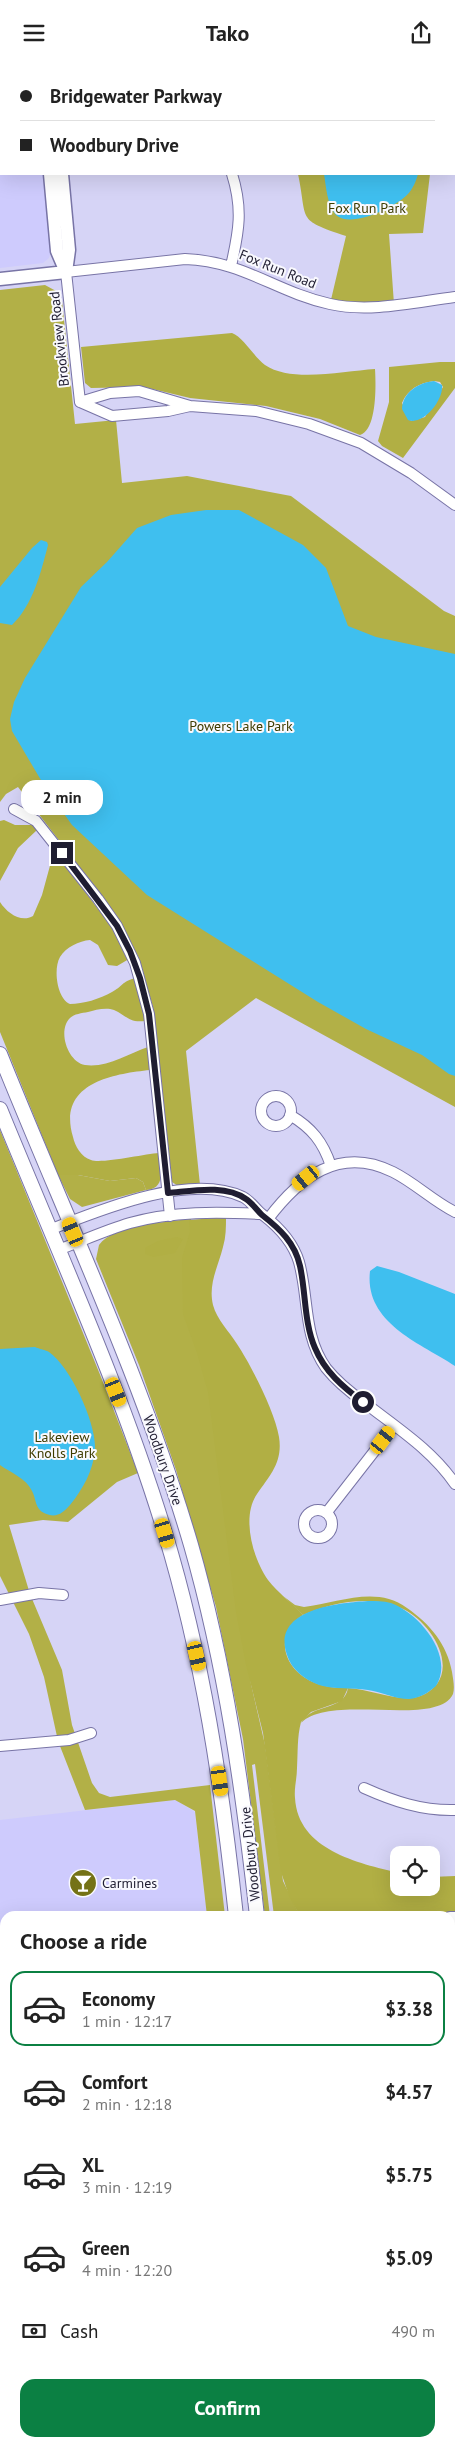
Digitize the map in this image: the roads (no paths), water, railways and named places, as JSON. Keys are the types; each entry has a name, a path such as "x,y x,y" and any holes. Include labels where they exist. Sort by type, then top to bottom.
{"main road":[{"name":"Woodbury Drive","path":"0,1054 151,1424 174,1491 198,1572 217,1648 234,1732 256,1911"},
{"name":"Woodbury Drive","path":"0,1109 134,1439 177,1573 211,1725 226,1822 235,1911"}],"street":[{"path":"50,175 57,251 66,272"},
{"path":"62,175 69,250 66,272"},
{"path":"231,266 240,229 239,201 232,175"},
{"name":"Fox Run Road","path":"0,279 185,259 204,260 231,266 310,299 347,307 369,307 455,297"},
{"name":"Brookview Road","path":"66,272 80,402"},
{"path":"80,402 110,393 134,391 159,395 190,406 256,411 308,424 347,437 392,460 455,505"},
{"path":"80,402 112,416 168,411 190,406"},
{"path":"14,809 36,821 109,914 133,957 149,1014 170,1216"},
{"path":"290,1115 309,1127 317,1136 325,1147 331,1166"},
{"path":"265,1217 292,1189 306,1178 331,1166 364,1164 385,1169 407,1180 423,1193 455,1212"},
{"path":"49,1230 122,1201 168,1193 205,1190 226,1192 247,1199 286,1237 297,1258 309,1331 322,1362 343,1386 435,1459 455,1484"},
{"path":"58,1250 127,1224 170,1216 223,1211 265,1217"},
{"path":"327,1512 394,1425"},
{"path":"0,1600 39,1593 63,1595"},
{"path":"0,1746 70,1740 91,1733"},
{"path":"364,1788 402,1804 429,1809 455,1810"}],"place":[{"name":"Carmines","path":"83,1883"}],"park label":[{"name":"Fox Run Park","path":"367,208"},
{"name":"Powers Lake Park","path":"241,726"},
{"name":"Lakeview Knolls Park","path":"62,1445"}]}
